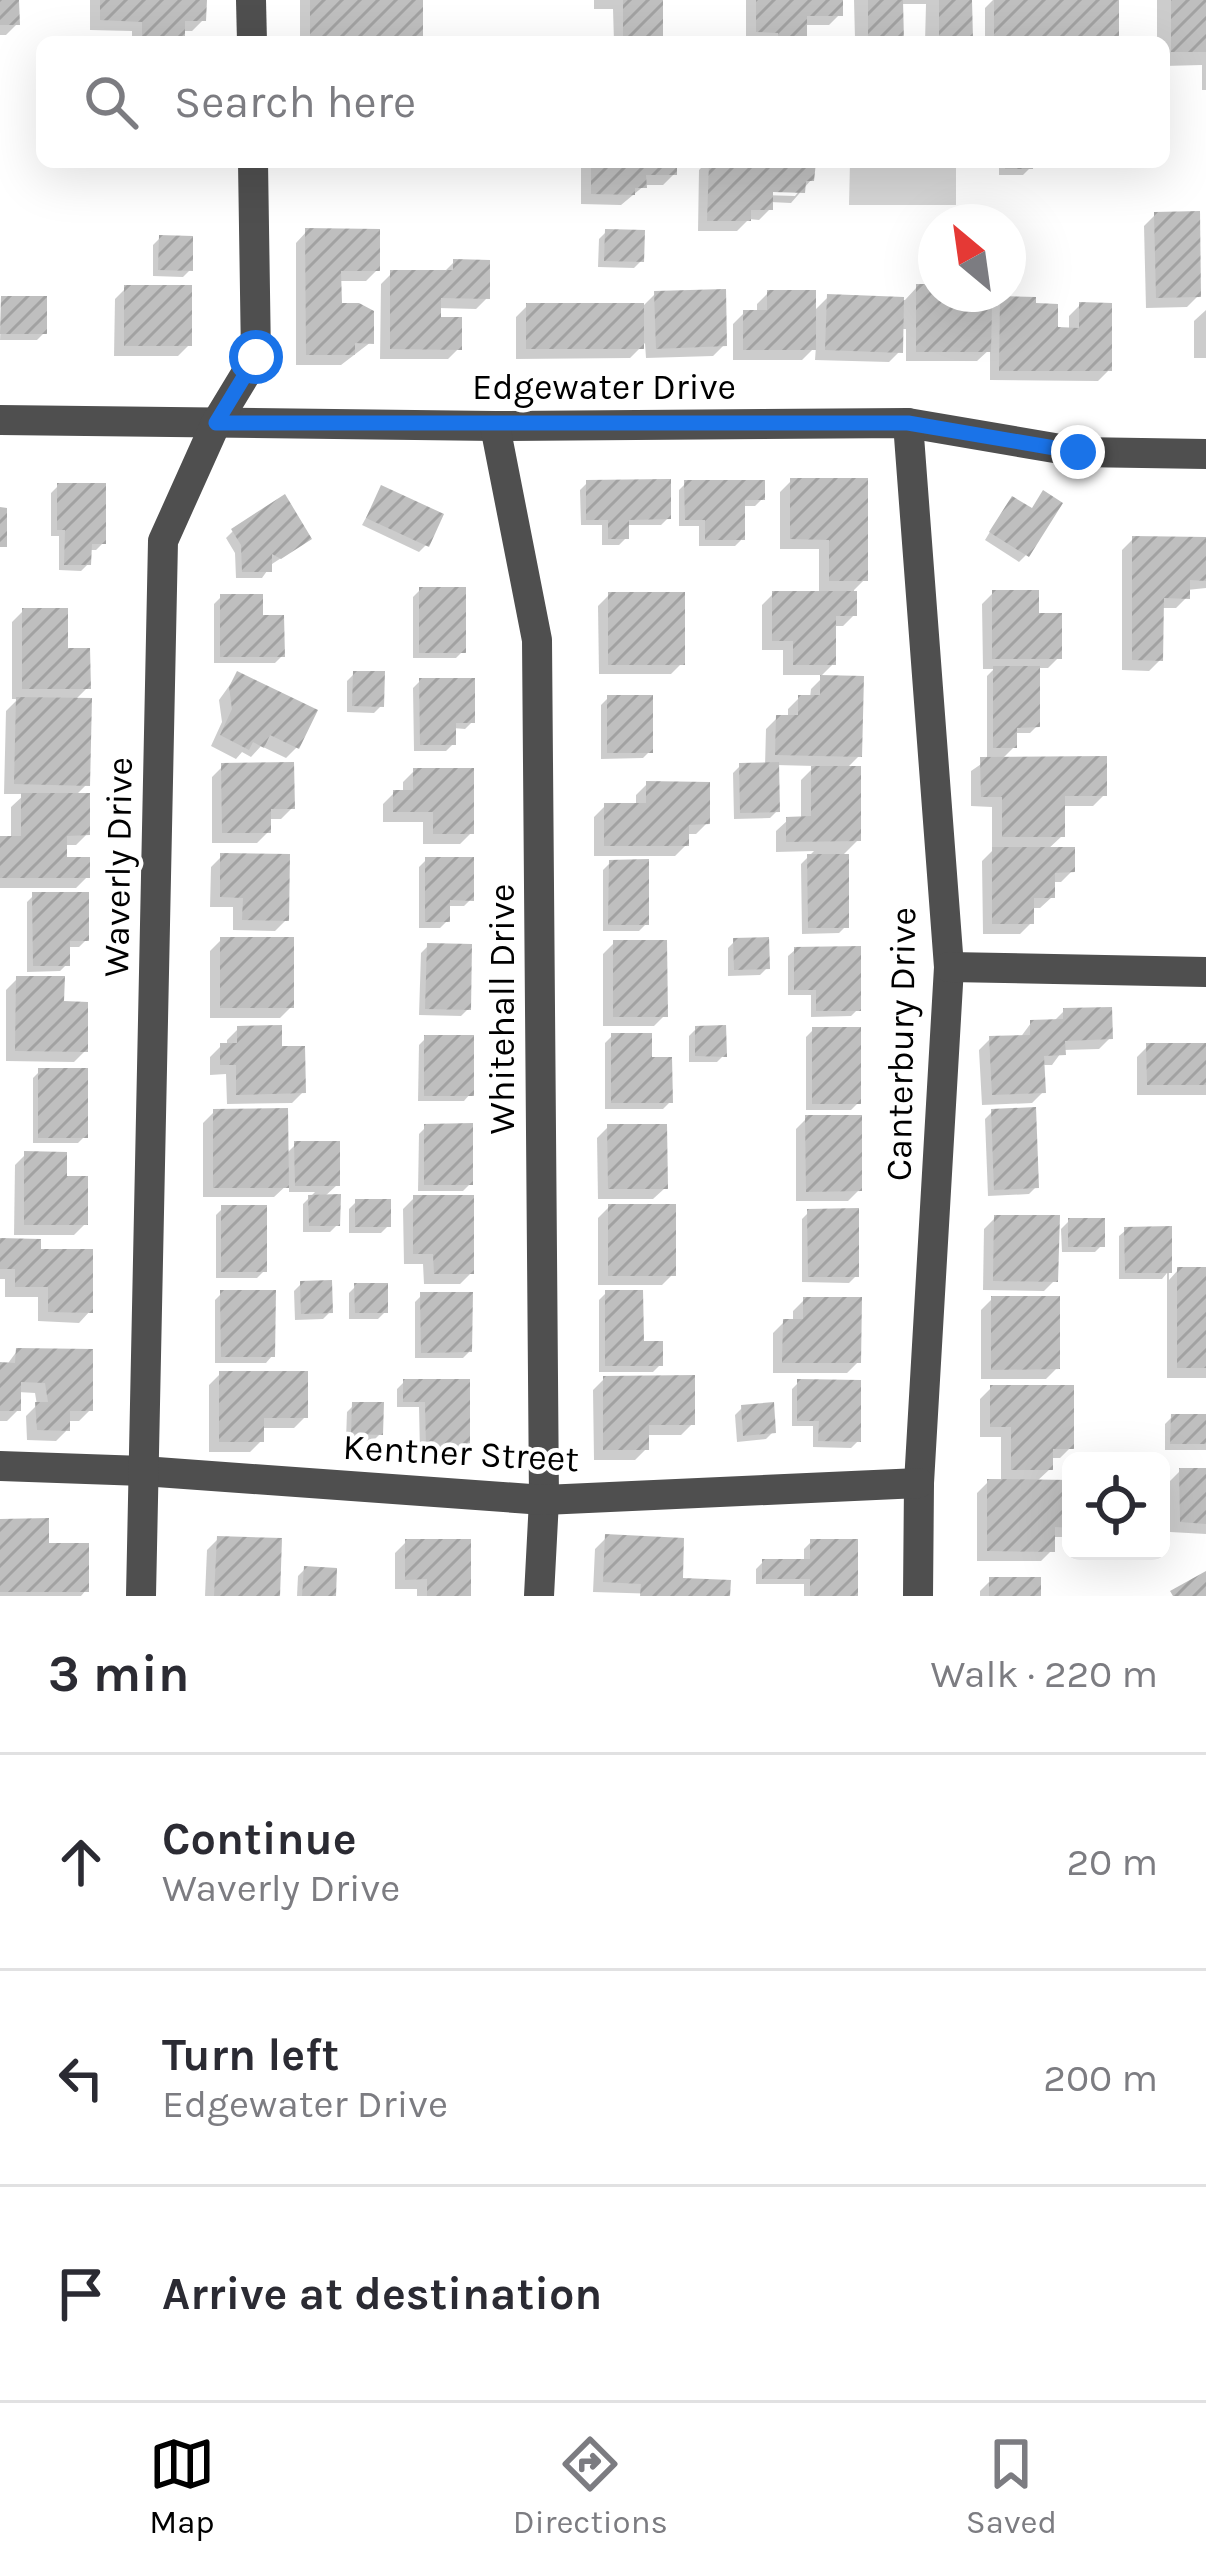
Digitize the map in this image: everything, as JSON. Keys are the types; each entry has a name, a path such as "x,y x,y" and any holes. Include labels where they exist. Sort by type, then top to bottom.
{"street":[{"path":"251,0 252,36"},
{"name":"Waverly Drive","path":"141,1596 163,541 216,423 256,357 253,168"},
{"name":"Edgewater Drive","path":"0,420 495,426 908,423 1078,452 1206,454"},
{"name":"Canterbury Drive","path":"908,423 949,967 919,1483 918,1596"},
{"name":"Whitehall Drive","path":"495,426 537,640 544,1500 539,1596"},
{"path":"949,967 1206,972"},
{"name":"Kentner Street","path":"0,1466 143,1471 544,1500 919,1483"}],"shaded area":[{"path":"850,168 956,168 956,204 849,205"}],"building":[{"path":"0,0 19,0 20,25 0,25"},
{"path":"100,0 207,0 206,21 185,21 185,36 142,36 142,22 100,20"},
{"path":"310,0 423,0 423,36 310,36"},
{"path":"623,0 663,0 663,36 623,36"},
{"path":"756,0 843,0 843,16 807,16 807,36 756,32"},
{"path":"868,0 903,0 904,36 868,36"},
{"path":"939,0 972,0 973,36 939,36"},
{"path":"994,0 1119,0 1119,36 994,36"},
{"path":"1171,0 1206,0 1206,52 1171,52"},
{"path":"591,168 677,168 677,175 646,175 647,188 635,188 635,195 591,194"},
{"path":"709,168 815,168 814,181 806,181 805,193 773,192 773,210 751,210 751,221 707,221"},
{"path":"1200,211 1201,297 1156,298 1154,212"},
{"path":"305,228 380,229 380,271 341,271 342,303 359,303 374,311 374,344 355,343 355,355 306,355"},
{"path":"605,229 645,230 644,262 604,261"},
{"path":"159,235 193,236 193,271 158,270"},
{"path":"453,259 490,260 490,299 441,298 441,317 462,317 462,350 390,349 390,270 453,270"},
{"path":"916,284 918,312 992,312 991,352 916,352"},
{"path":"124,285 192,285 192,346 124,346"},
{"path":"726,289 727,346 656,349 654,291"},
{"path":"767,290 816,290 816,350 743,350 743,310 767,310"},
{"path":"827,294 904,297 903,353 825,350"},
{"path":"1,296 47,296 47,334 0,334"},
{"path":"1026,297 1036,297 1036,303 1058,304 1058,327 1079,328 1079,302 1112,303 1112,371 999,371 1000,312 1026,312"},
{"path":"526,303 644,303 644,349 526,349"},
{"path":"790,478 868,478 868,581 829,581 829,540 790,539"},
{"path":"671,479 671,519 629,520 629,539 608,539 608,520 586,520 586,480"},
{"path":"684,480 765,480 765,500 745,500 745,540 705,540 705,520 685,520"},
{"path":"57,483 106,483 106,544 92,544 91,565 64,565 65,530 57,530"},
{"path":"381,485 444,514 429,547 366,518"},
{"path":"1043,490 1063,503 1029,557 989,532 1012,496 1032,508"},
{"path":"285,494 312,539 281,559 272,554 272,572 242,572 241,545 231,529"},
{"path":"0,507 7,508 7,547 0,547"},
{"path":"1132,536 1206,537 1206,581 1190,580 1190,599 1164,598 1163,661 1132,660"},
{"path":"419,587 466,587 466,653 419,653"},
{"path":"992,590 1039,590 1039,613 1062,613 1062,659 992,659"},
{"path":"772,591 857,591 857,616 836,616 836,665 793,665 793,641 772,641"},
{"path":"608,592 685,592 685,665 608,665"},
{"path":"220,594 263,594 263,615 284,615 285,657 220,657"},
{"path":"22,608 68,608 68,648 90,648 91,689 22,689"},
{"path":"993,666 1040,666 1040,727 1017,728 1017,748 993,748"},
{"path":"237,671 318,710 299,749 270,735 264,748 253,742 249,750 220,735 232,709 229,687"},
{"path":"353,671 385,671 384,707 352,706"},
{"path":"820,675 864,676 862,757 775,755 776,715 798,715 798,695 820,695"},
{"path":"419,678 475,678 475,723 456,723 456,745 420,745"},
{"path":"607,695 653,695 653,753 607,753"},
{"path":"16,697 92,698 90,786 14,784"},
{"path":"1107,756 1107,796 1065,796 1065,837 1002,837 1002,797 981,797 980,757"},
{"path":"294,762 295,809 271,809 271,833 222,833 221,763"},
{"path":"779,762 780,812 740,813 739,763"},
{"path":"811,766 861,766 861,841 786,842 786,817 811,816"},
{"path":"413,768 474,768 474,834 433,834 433,812 393,812 393,790 413,790"},
{"path":"646,781 710,782 710,824 689,825 689,846 604,846 604,803 646,803"},
{"path":"21,793 90,793 90,835 67,836 67,857 90,857 90,878 0,878 0,836 21,836"},
{"path":"992,847 1075,847 1075,872 1055,873 1055,898 1034,898 1034,924 992,924"},
{"path":"220,853 290,854 289,921 242,920 243,898 220,897"},
{"path":"807,854 849,854 849,928 808,928"},
{"path":"425,857 474,857 474,901 450,900 450,922 425,922"},
{"path":"649,859 649,925 608,925 609,860"},
{"path":"32,892 89,892 89,941 70,941 70,966 33,966"},
{"path":"220,937 294,937 294,1008 220,1008"},
{"path":"769,937 770,969 734,970 733,938"},
{"path":"613,940 667,940 668,1017 613,1017"},
{"path":"427,943 472,944 471,1010 425,1009"},
{"path":"861,946 861,1011 816,1011 816,990 794,990 794,947"},
{"path":"16,976 65,976 64,1001 88,1002 88,1052 15,1051"},
{"path":"1112,1007 1113,1039 1065,1041 1066,1055 1044,1056 1046,1093 992,1095 989,1036 1030,1035 1030,1020 1063,1019 1063,1008"},
{"path":"282,1025 282,1046 305,1046 306,1093 236,1095 236,1065 220,1065 220,1043 237,1043 237,1026"},
{"path":"726,1025 727,1057 695,1056 695,1026"},
{"path":"812,1027 861,1027 861,1104 812,1104"},
{"path":"611,1033 652,1033 652,1057 672,1057 673,1103 611,1103"},
{"path":"424,1035 474,1035 474,1096 424,1096"},
{"path":"1146,1043 1206,1043 1206,1085 1147,1085"},
{"path":"38,1068 88,1068 88,1138 38,1138"},
{"path":"1036,1107 1039,1188 994,1190 991,1109"},
{"path":"288,1108 289,1188 213,1188 213,1109"},
{"path":"805,1115 862,1115 862,1191 806,1192"},
{"path":"473,1123 473,1185 424,1185 424,1124"},
{"path":"607,1124 667,1124 668,1189 608,1189"},
{"path":"294,1141 340,1141 340,1186 295,1186"},
{"path":"24,1151 67,1152 67,1176 88,1176 88,1225 24,1225"},
{"path":"341,1194 340,1226 309,1226 308,1195"},
{"path":"413,1195 474,1195 474,1274 434,1274 433,1254 413,1254"},
{"path":"355,1199 391,1199 391,1227 355,1227"},
{"path":"608,1204 676,1204 676,1276 608,1276"},
{"path":"221,1205 267,1205 267,1272 221,1272"},
{"path":"859,1208 859,1277 808,1277 807,1209"},
{"path":"994,1215 1060,1215 1058,1282 993,1281"},
{"path":"1068,1218 1105,1218 1105,1247 1068,1247"},
{"path":"1172,1226 1172,1273 1125,1273 1124,1227"},
{"path":"0,1238 41,1239 41,1249 93,1249 93,1313 48,1312 48,1287 15,1287 15,1269 0,1269"},
{"path":"1177,1267 1206,1267 1206,1368 1177,1368"},
{"path":"332,1280 333,1313 301,1314 300,1281"},
{"path":"354,1283 388,1283 388,1313 355,1313"},
{"path":"220,1290 276,1290 275,1357 221,1357"},
{"path":"605,1290 643,1290 644,1341 663,1341 663,1366 605,1366"},
{"path":"420,1292 473,1292 472,1352 421,1353"},
{"path":"991,1296 1060,1296 1060,1369 991,1370"},
{"path":"803,1297 862,1297 861,1363 782,1363 783,1319 803,1319"},
{"path":"16,1348 93,1349 93,1411 70,1411 70,1431 37,1430 35,1402 48,1402 45,1383 21,1382 21,1411 0,1411 0,1362 15,1363"},
{"path":"219,1371 308,1371 308,1418 264,1418 264,1442 219,1442"},
{"path":"695,1375 695,1425 649,1425 649,1450 603,1450 603,1376"},
{"path":"403,1379 470,1379 470,1447 426,1447 425,1402 403,1402"},
{"path":"797,1379 861,1380 861,1442 818,1441 819,1421 797,1421"},
{"path":"990,1385 1074,1385 1074,1449 1053,1449 1053,1470 1011,1470 1011,1427 990,1427"},
{"path":"352,1402 384,1402 383,1435 351,1434"},
{"path":"774,1402 776,1433 743,1436 741,1405"},
{"path":"1171,1414 1206,1414 1206,1444 1170,1444"},
{"path":"1179,1468 1206,1468 1206,1524 1180,1522"},
{"path":"987,1479 1062,1480 1062,1527 1055,1527 1055,1552 987,1551"},
{"path":"49,1518 49,1543 89,1543 89,1592 0,1592 0,1519"},
{"path":"605,1534 684,1538 683,1578 731,1580 730,1596 640,1596 641,1584 603,1582"},
{"path":"217,1536 282,1538 280,1596 214,1596"},
{"path":"405,1539 471,1539 471,1596 427,1596 427,1579 405,1580"},
{"path":"810,1539 858,1539 858,1596 810,1596 810,1579 762,1579 762,1559 810,1559"},
{"path":"304,1566 337,1568 336,1596 302,1596"},
{"path":"1206,1571 1206,1596 1173,1596 1170,1591"},
{"path":"989,1577 1041,1577 1041,1596 989,1596"}],"route":[{"path":"256,357 216,423 908,423 1078,452"}]}
